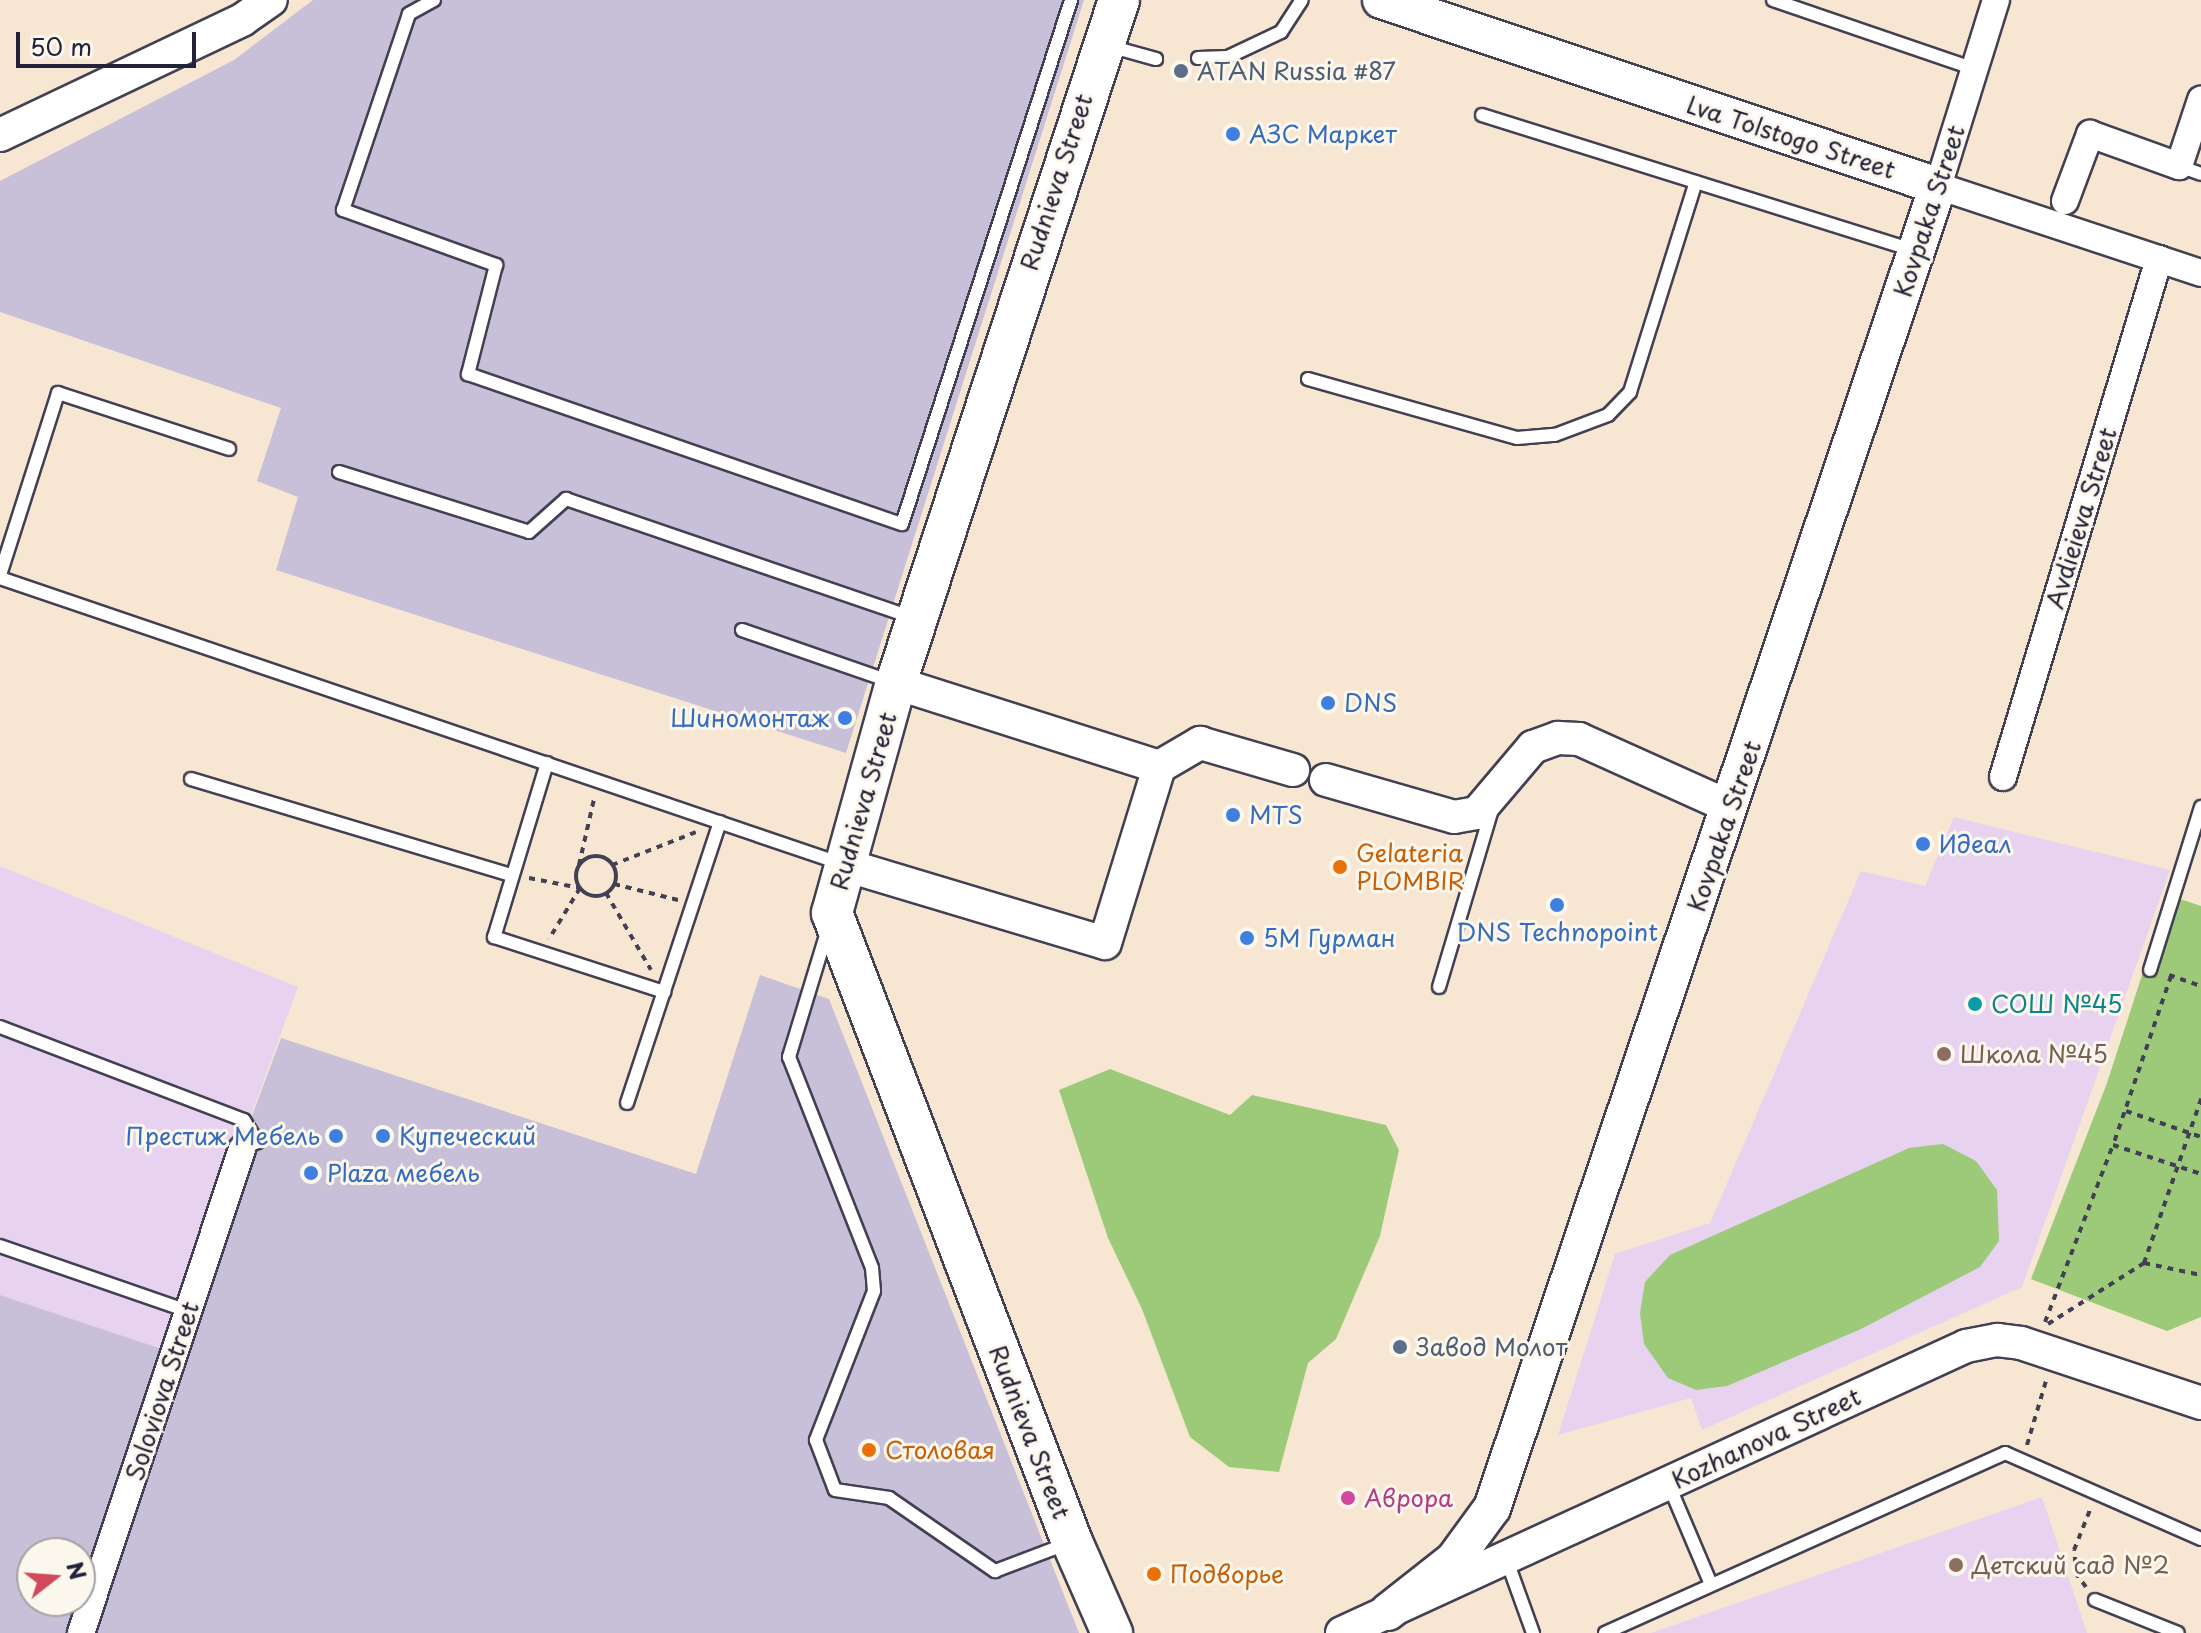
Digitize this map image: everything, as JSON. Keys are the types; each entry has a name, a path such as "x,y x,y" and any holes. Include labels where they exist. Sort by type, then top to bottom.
{"main road":[{"name":"Rudnieva Street","path":"1112,1633 1072,1542 832,913 896,683 1101,43 1119,0"},
{"name":"Lva Tolstogo Street","path":"1381,0 1938,186"},
{"name":"Kovpaka Street","path":"1388,1612 1454,1560 1492,1508 1938,186"}],"street":[{"path":"0,135 242,20 271,0"},
{"name":"Kovpaka Street","path":"1938,186 1996,0"},
{"path":"2065,201 2090,134 2190,170 2201,100"},
{"name":"Lva Tolstogo Street","path":"1938,186 2201,273"},
{"name":"Avdieieva Street","path":"2003,777 2159,259"},
{"path":"896,683 1159,767"},
{"path":"1326,780 1454,817 1477,813 1496,795 1533,747 1558,738 1579,739 1730,807"},
{"path":"845,865 1105,943 1159,767 1200,743 1293,770"},
{"name":"Soloviova Street","path":"81,1633 242,1149"},
{"name":"Kozhanova Street","path":"1342,1633 1966,1346 1997,1340 2021,1343 2196,1399"}],"lane":[{"path":"434,0 409,14 343,210 496,265 468,374 902,524 1071,0"},
{"path":"1198,58 1228,57 1281,32 1302,0"},
{"path":"1773,0 1974,69"},
{"path":"1101,43 1156,59"},
{"path":"1482,115 1916,251"},
{"path":"1308,379 1517,438 1555,435 1608,415 1630,392 1696,182"},
{"path":"229,449 58,393 0,576 845,865"},
{"path":"339,472 529,532 566,499 917,619"},
{"path":"742,630 896,683"},
{"path":"547,763 494,937 664,992"},
{"path":"191,779 511,875"},
{"path":"1439,987 1496,795"},
{"path":"2150,970 2201,807"},
{"path":"627,1103 720,822"},
{"path":"832,913 789,1057 872,1268 874,1291 816,1440 835,1490 889,1498 995,1571 1072,1542"},
{"path":"0,1027 244,1120 257,1142 242,1149"},
{"path":"0,1246 188,1311"},
{"path":"1605,1633 1710,1582 2005,1453 2201,1539"},
{"path":"1668,1483 1710,1582"},
{"path":"1506,1558 1533,1633"},
{"path":"2095,1600 2178,1633"}],"path":[{"path":"541,952 580,888 578,867 598,781"},
{"path":"612,865 720,822"},
{"path":"578,867 596,856 612,865"},
{"path":"511,875 580,888 591,895 606,893 614,884 612,865"},
{"path":"614,884 693,903"},
{"path":"606,893 664,992"},
{"path":"2150,970 2201,986"},
{"path":"2171,976 2126,1111 2042,1328 2144,1263 2201,1099"},
{"path":"2126,1111 2201,1137"},
{"path":"2113,1145 2201,1174"},
{"path":"2144,1263 2201,1279"},
{"path":"2022,1461 2050,1367"},
{"path":"2095,1600 2077,1575 2074,1550 2097,1493"}],"shaded area":[{"path":"313,0 1084,0 846,753 276,570 298,497 257,481 281,408 0,312 0,181 234,60"},
{"name":"Школа №45","path":"1954,817 2170,870 2022,1287 1702,1430 1691,1398 1558,1435 1615,1254 1710,1223 1861,871 1925,886"},
{"path":"0,866 298,987 165,1350 0,1295"},
{"path":"760,975 829,999 1079,1633 0,1633 0,1295 165,1350 281,1038 696,1174"},
{"name":"Детский сад №2","path":"2042,1497 2087,1633 1651,1633"}],"green space":[{"path":"2168,895 2201,906 2201,1317 2167,1331 2031,1279 2107,1083"},
{"path":"1110,1069 1230,1115 1252,1095 1386,1125 1399,1150 1380,1236 1336,1339 1308,1363 1279,1472 1229,1467 1190,1437 1142,1309 1108,1238 1059,1090"},
{"path":"1943,1144 1976,1161 1997,1190 1999,1241 1980,1267 1861,1329 1727,1386 1696,1390 1668,1378 1644,1344 1640,1313 1645,1282 1670,1255 1909,1148"}],"place":[{"name":"ATAN Russia #87","path":"1181,71"},
{"name":"АЗС Маркет","path":"1233,134"},
{"name":"DNS","path":"1328,703"},
{"name":"Шиномонтаж","path":"845,718"},
{"name":"MTS","path":"1233,815"},
{"name":"Идеал","path":"1923,844"},
{"name":"Gelateria PLOMBIR","path":"1340,867"},
{"name":"DNS Technopoint","path":"1557,905"},
{"name":"5М Гурман","path":"1247,938"},
{"name":"СОШ №45","path":"1975,1004"},
{"name":"Школа №45","path":"1944,1054"},
{"name":"Престиж Мебель","path":"336,1136"},
{"name":"Купеческий","path":"383,1136"},
{"name":"Plaza мебель","path":"311,1173"},
{"name":"Завод Молот","path":"1400,1347"},
{"name":"Столовая","path":"869,1450"},
{"name":"Аврора","path":"1348,1498"},
{"name":"Детский сад №2","path":"1956,1565"},
{"name":"Подворье","path":"1154,1574"}]}
